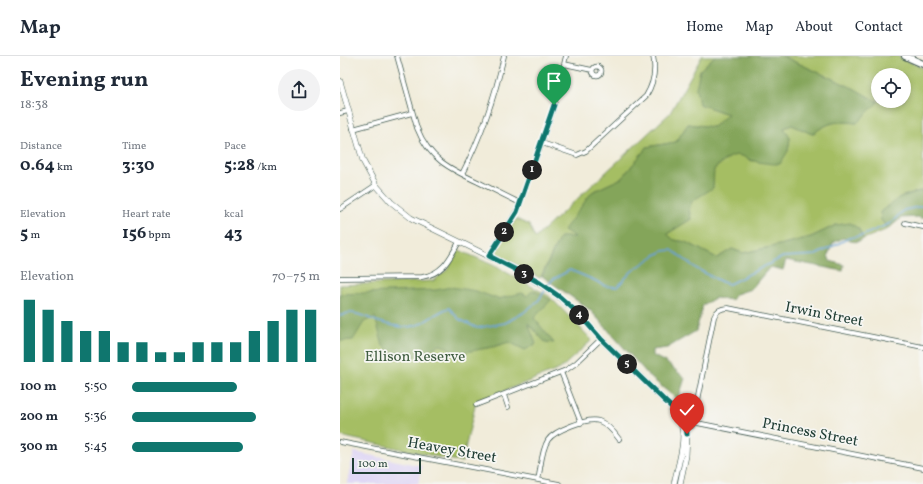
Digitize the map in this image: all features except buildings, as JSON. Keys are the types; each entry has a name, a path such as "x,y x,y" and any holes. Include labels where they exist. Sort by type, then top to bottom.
{"main road":[{"path":"905,56 923,64"}],"street":[{"path":"397,56 412,113 419,133 429,150 446,166 520,203"},
{"path":"462,174 474,151 497,84 504,56"},
{"path":"489,256 517,212 553,109 566,56"},
{"path":"542,143 577,155 586,151 646,96 655,72 653,56"},
{"path":"564,64 592,70"},
{"path":"340,81 363,161 376,185 391,202 407,215 522,273 554,293 579,314 601,339 678,413 684,427 687,449 680,484"},
{"path":"340,113 348,111"},
{"path":"353,129 412,113"},
{"path":"340,209 376,185"},
{"path":"905,223 923,227"},
{"path":"340,278 422,277 431,275 439,271 447,264 459,242"},
{"name":"Irwin Street","path":"692,422 714,317 720,309 728,308 923,347"},
{"path":"476,405 561,372 576,363 601,339"},
{"path":"561,372 581,423"},
{"path":"504,395 508,406"},
{"path":"538,480 545,448 549,439 557,432 590,420 600,421 612,430 619,439"},
{"name":"Princess Street","path":"684,427 689,421 923,468"},
{"path":"674,484 681,452 684,427"},
{"name":"Heavey Street","path":"340,442 559,484"}],"shaded area":[{"path":"354,452 422,466 418,484 347,484"}],"green space":[{"path":"702,56 715,56 700,70 699,104 728,114 713,127 688,124 676,142 647,147 622,178 592,192 565,230 576,238 560,237 540,278 498,255 496,250 516,219 529,225 535,238 670,113"},
{"path":"715,56 782,56 855,89 871,98 872,108 857,123 833,123 812,134 792,125 784,128 790,138 788,151 780,164 757,162 739,155 728,158 714,169 713,188 692,201 689,210 691,219 667,234 674,240 686,242 717,258 732,249 743,253 771,247 811,237 836,225 850,223 859,229 863,239 856,242 843,238 833,243 828,255 830,261 844,265 843,271 786,260 783,270 770,267 751,289 736,294 732,300 715,298 703,305 696,331 667,348 652,350 652,355 667,363 685,378 678,400 651,378 590,310 542,276 560,237 575,237 564,230 592,192 622,178 647,147 676,142 688,124 713,127 728,114 699,104 696,88 700,70"},
{"path":"782,56 897,56 923,68 923,190 900,197 880,212 888,229 863,239 859,229 850,224 836,225 811,237 743,253 732,249 717,258 686,242 674,240 667,234 691,219 689,210 692,201 699,196 714,169 733,155 743,156 752,161 788,151 790,138 784,128 792,125 812,134 833,123 857,123 872,108 911,108 911,68 871,68 871,99 855,89"},
{"path":"923,190 923,219 918,217 901,218 888,229 881,220 880,212 900,197"},
{"name":"Ellison Reserve","path":"459,250 495,266 549,296 592,340 560,369 476,402 462,462 340,436 340,285 433,281 447,270"},
{"path":"451,287 476,291 498,299 522,293 527,296 533,290 551,300 534,318 554,343 545,342 528,323 536,344 525,350 509,342 493,347 454,354 447,347 440,345 413,357 405,351 394,356 383,346 375,317 364,322 353,340 340,341 340,294 436,290"}],"waterway":[{"path":"340,316 348,313 356,313 383,323 407,327 424,322 449,308 459,319 477,328 505,323 523,313 538,301 552,280 570,270 605,286 617,287 632,271 654,256 663,251 672,250 697,269 729,284 783,257 816,255 849,238 864,235 891,223 904,210 923,206"}],"route":[{"path":"554,105 517,212 489,256 540,283 560,297 579,314 592,330 683,418 686,423 687,434"}]}
